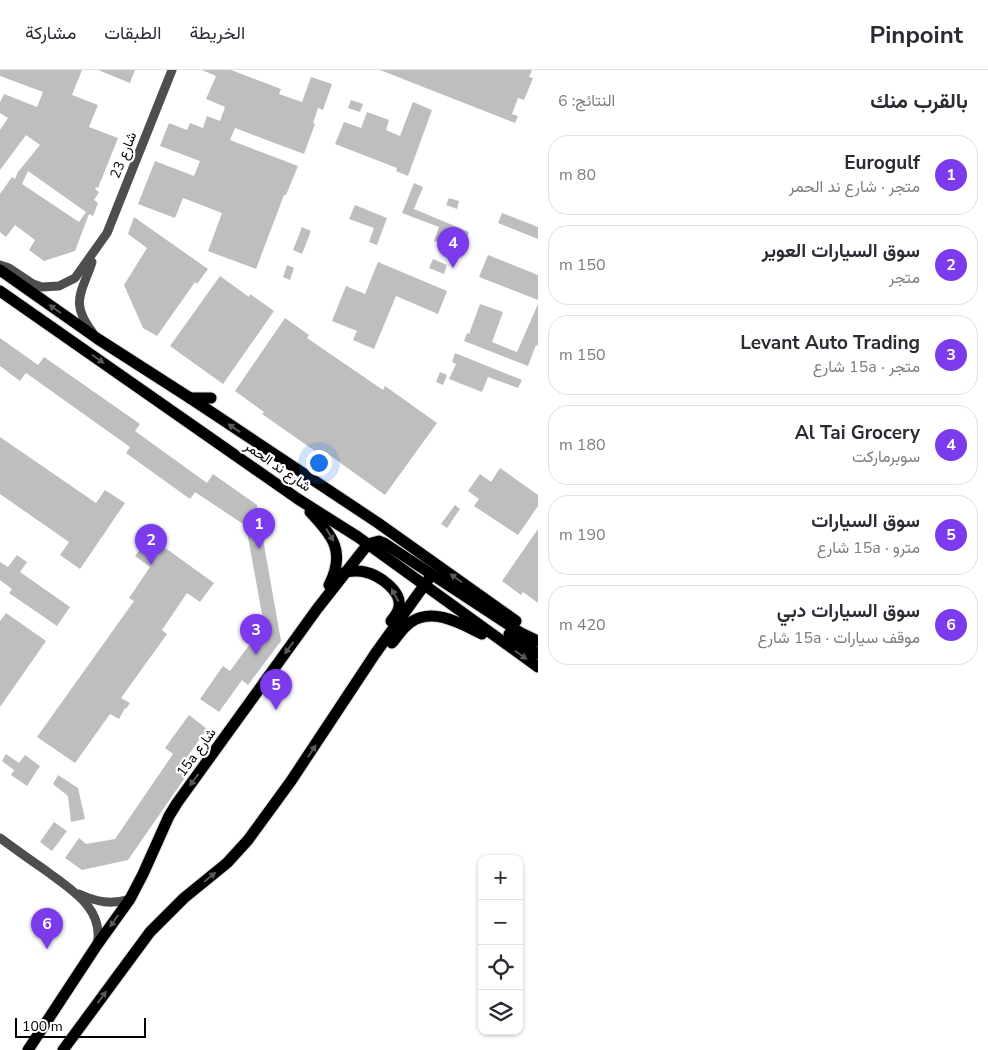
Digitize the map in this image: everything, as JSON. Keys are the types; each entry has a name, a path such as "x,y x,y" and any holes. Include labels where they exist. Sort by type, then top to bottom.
{"main road":[{"name":"شارع ند الحمر","path":"0,270 98,339 378,524 538,637"},
{"name":"شارع ند الحمر","path":"0,291 298,499 368,544 538,667"},
{"path":"110,346 127,344"},
{"path":"190,398 211,398"},
{"path":"244,460 272,472 367,538 373,538 378,534 378,524"},
{"path":"298,499 328,531 336,550 336,571 317,609"},
{"path":"368,544 379,541 384,542 521,633 538,641"},
{"name":"15a شارع","path":"28,1050 97,945 130,899 169,816 317,609 368,544"},
{"path":"63,1050 150,932 184,898 226,863 248,840 291,781 375,654 425,585 430,573 430,560"},
{"path":"345,572 360,571 373,575 387,584 398,597 398,611 383,634 375,654"},
{"path":"446,601 449,596 454,596 538,654"},
{"path":"375,654 380,654 388,649 410,623 430,616 447,618 506,645"}],"street":[{"name":"شارع 23","path":"0,265 9,268 33,284 51,288 60,286 75,278 107,233 172,70"},
{"name":"شارع 23","path":"96,247 78,301 83,319 98,339"},
{"path":"0,838 77,894 89,907 94,916 99,936 97,945"},
{"path":"77,894 102,902 112,903 130,899"}],"building":[{"path":"0,70 82,70 72,95 98,105 89,127 118,138 98,188 96,187 95,189 99,192 94,200 98,203 93,216 89,214 75,251 44,261 29,250 35,240 15,225 6,237 0,232 0,194 12,177 15,179 18,172 40,145 26,135 0,170 0,130 8,118 0,113 0,102 4,94 37,107 43,92 0,76","holes":["28,171 86,212 79,222 22,184"]},
{"path":"98,70 135,70 130,83"},
{"path":"202,70 231,70 281,89 279,94 302,102 311,77 332,84 323,110 318,108 313,123 315,124 304,154 235,128 230,140 298,166 286,195 284,195 256,269 208,251 222,213 183,198 175,218 138,204 155,161 194,176 200,161 160,146 169,123 187,130 190,123 203,128 207,116 220,121 225,107 206,99 216,76"},
{"path":"380,70 532,70 529,77 533,78 524,100 518,98 512,114 518,116 515,123"},
{"path":"351,100 363,104 360,112 348,108"},
{"path":"413,102 432,110 408,176 396,171 397,168 335,144 344,122 361,128 367,112 389,120 386,130 400,136"},
{"path":"414,183 423,187 414,209 469,232 466,241 453,236 449,246 434,241 439,227 402,213"},
{"path":"449,198 459,201 457,209 446,205"},
{"path":"355,205 387,218 377,245 369,242 374,228 349,219"},
{"path":"502,213 538,227 538,239 498,223"},
{"path":"134,217 208,269 197,284 195,282 157,336 143,328 124,285 147,248 128,234"},
{"path":"302,227 311,231 302,254 293,250"},
{"path":"488,255 538,275 538,300 479,277"},
{"path":"433,259 447,265 444,274 429,268"},
{"path":"378,262 447,291 438,314 396,296 374,349 353,340 357,331 332,321 346,286 365,294"},
{"path":"287,265 294,268 290,280 283,277"},
{"path":"220,276 249,297 250,294 274,311 223,384 170,346"},
{"path":"480,304 503,312 492,342 517,352 538,304 538,346 536,345 528,366 464,341 467,333 469,334"},
{"path":"285,318 309,335 307,338 383,390 385,386 437,423 385,495 328,454 325,458 262,414 264,412 235,391"},
{"path":"0,338 38,365 44,357 140,424 135,431 207,483 213,474 257,505 281,641 248,685 242,680 219,712 200,699 223,666 230,671 264,625 246,526 195,492 190,499 126,453 130,447 26,373 20,381 0,366"},
{"path":"455,353 522,380 518,388 488,377 482,392 449,379 456,364 452,362"},
{"path":"440,372 447,375 443,385 436,382"},
{"path":"0,437 96,503 105,490 125,503 80,569 60,555 69,542 0,494"},
{"path":"500,468 538,495 538,506 518,535 474,506 479,499 468,491 480,474 491,482"},
{"path":"455,505 460,509 447,528 441,524"},
{"path":"538,529 538,603 523,592 521,595 502,581"},
{"path":"150,537 214,583 200,602 187,593 162,630 167,634 121,698 130,703 119,719 110,714 75,763 37,737 134,601 129,598 150,567 135,556"},
{"path":"17,555 27,562 20,572 70,607 57,626 9,593 12,589 0,580 0,562 8,567"},
{"path":"6,613 46,641 0,707 0,621"},
{"path":"189,715 207,729 184,761 193,766 128,860 82,870 65,858 79,838 86,844 115,839 173,754 165,748"},
{"path":"6,754 19,763 25,755 40,766 27,786 11,775 14,770 2,761"},
{"path":"58,775 78,788 85,819 71,822 68,796 53,784"},
{"path":"54,822 67,831 52,851 40,842"}],"place":[{"name":"Al Tai Grocery","path":"453,268"},
{"name":"Eurogulf","path":"259,549"},
{"name":"سوق السيارات العوير","path":"151,565"},
{"name":"Levant Auto Trading","path":"256,655"},
{"name":"سوق السيارات","path":"276,710"},
{"name":"سوق السيارات دبي","path":"47,949"}]}
